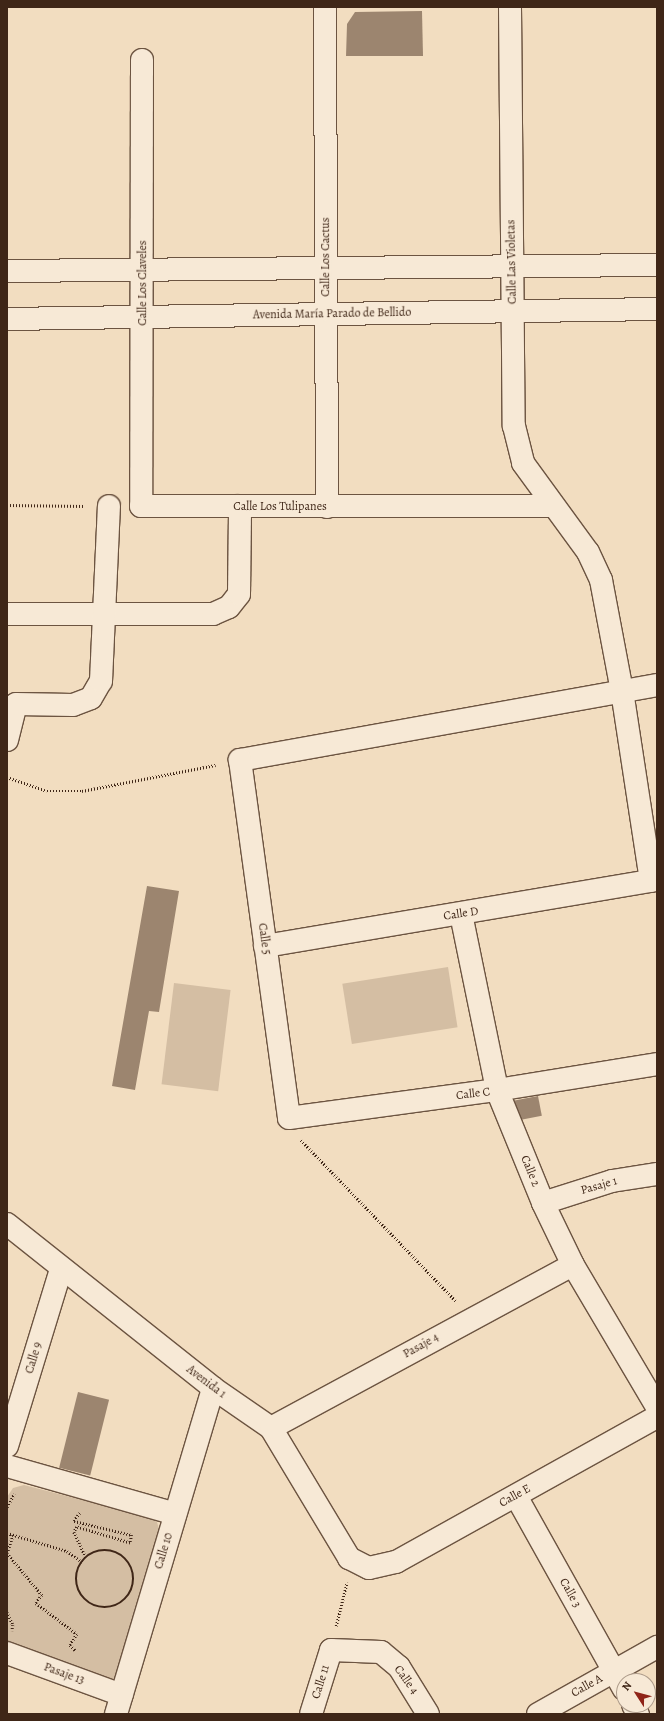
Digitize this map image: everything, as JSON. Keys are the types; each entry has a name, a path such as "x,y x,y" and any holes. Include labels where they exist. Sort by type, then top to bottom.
{"street":[{"name":"Calle Los Cactus","path":"324,7 327,507"},
{"name":"Calle Las Violetas","path":"510,7 511,266 514,426 523,463 588,552 601,580 622,691 654,881"},
{"name":"Calle Los Claveles","path":"141,506 144,269 142,60"},
{"path":"7,271 657,265"},
{"name":"Avenida María Parado de Bellido","path":"7,319 657,309"},
{"path":"7,740 16,704 73,705 91,698 101,680 106,614 110,506"},
{"name":"Calle Los Tulipanes","path":"141,506 554,506"},
{"path":"7,614 213,614 229,607 239,594 240,506"},
{"path":"240,760 657,685"},
{"name":"Calle 5","path":"240,760 289,1118"},
{"name":"Calle D","path":"265,946 654,881"},
{"name":"Calle 2","path":"461,914 497,1090 543,1203 573,1264 657,1407"},
{"name":"Calle C","path":"289,1118 497,1090 657,1064"},
{"name":"Pasaje 1","path":"543,1203 612,1181 657,1174"},
{"name":"Avenida 1","path":"7,1224 61,1269 213,1388 271,1428 349,1558 363,1566"},
{"name":"Pasaje 4","path":"271,1428 573,1264"},
{"name":"Calle 9","path":"7,1446 61,1269"},
{"name":"Calle 10","path":"119,1704 213,1388"},
{"name":"Calle E","path":"363,1566 396,1562 657,1417"},
{"path":"7,1466 175,1514"},
{"name":"Calle 3","path":"516,1496 616,1675"},
{"name":"Pasaje 13","path":"9,1645 119,1704"},
{"name":"Calle A","path":"627,1673 657,1647"},
{"name":"Calle 11","path":"311,1714 331,1650"},
{"name":"Calle 4","path":"331,1650 381,1652 399,1667 428,1714"},
{"name":"Calle A","path":"538,1714 616,1681"}],"path":[{"path":"7,505 110,506"},
{"path":"7,777 47,791 82,791 240,760"},
{"path":"289,1118 293,1133 473,1318"},
{"path":"7,1507 8,1501 17,1491"},
{"path":"85,1514 78,1512 74,1521 132,1536 130,1543 77,1527 74,1532 86,1558"},
{"path":"7,1533 67,1551 82,1562"},
{"path":"13,1535 7,1553 42,1595 36,1603 77,1634 70,1646 81,1656"},
{"path":"105,1550 119,1553 125,1558 134,1577 127,1598 111,1608 91,1604 79,1590 76,1580 82,1562 86,1558 98,1551 105,1550"},
{"path":"331,1650 347,1582 363,1566"},
{"path":"7,1612 13,1624 9,1645"}],"shaded area":[{"path":"448,967 458,1027 352,1044 342,984"},
{"path":"174,983 231,990 218,1091 162,1084"},
{"path":"24,1485 156,1519 161,1535 120,1675 110,1682 7,1647 7,1497 13,1488"}],"building":[{"path":"422,11 423,56 346,56 347,24 355,12"},
{"path":"147,886 179,891 159,1012 149,1011 135,1090 112,1086"},
{"path":"538,1096 542,1116 517,1120 513,1101"},
{"path":"78,1392 109,1400 90,1475 59,1468"}]}
